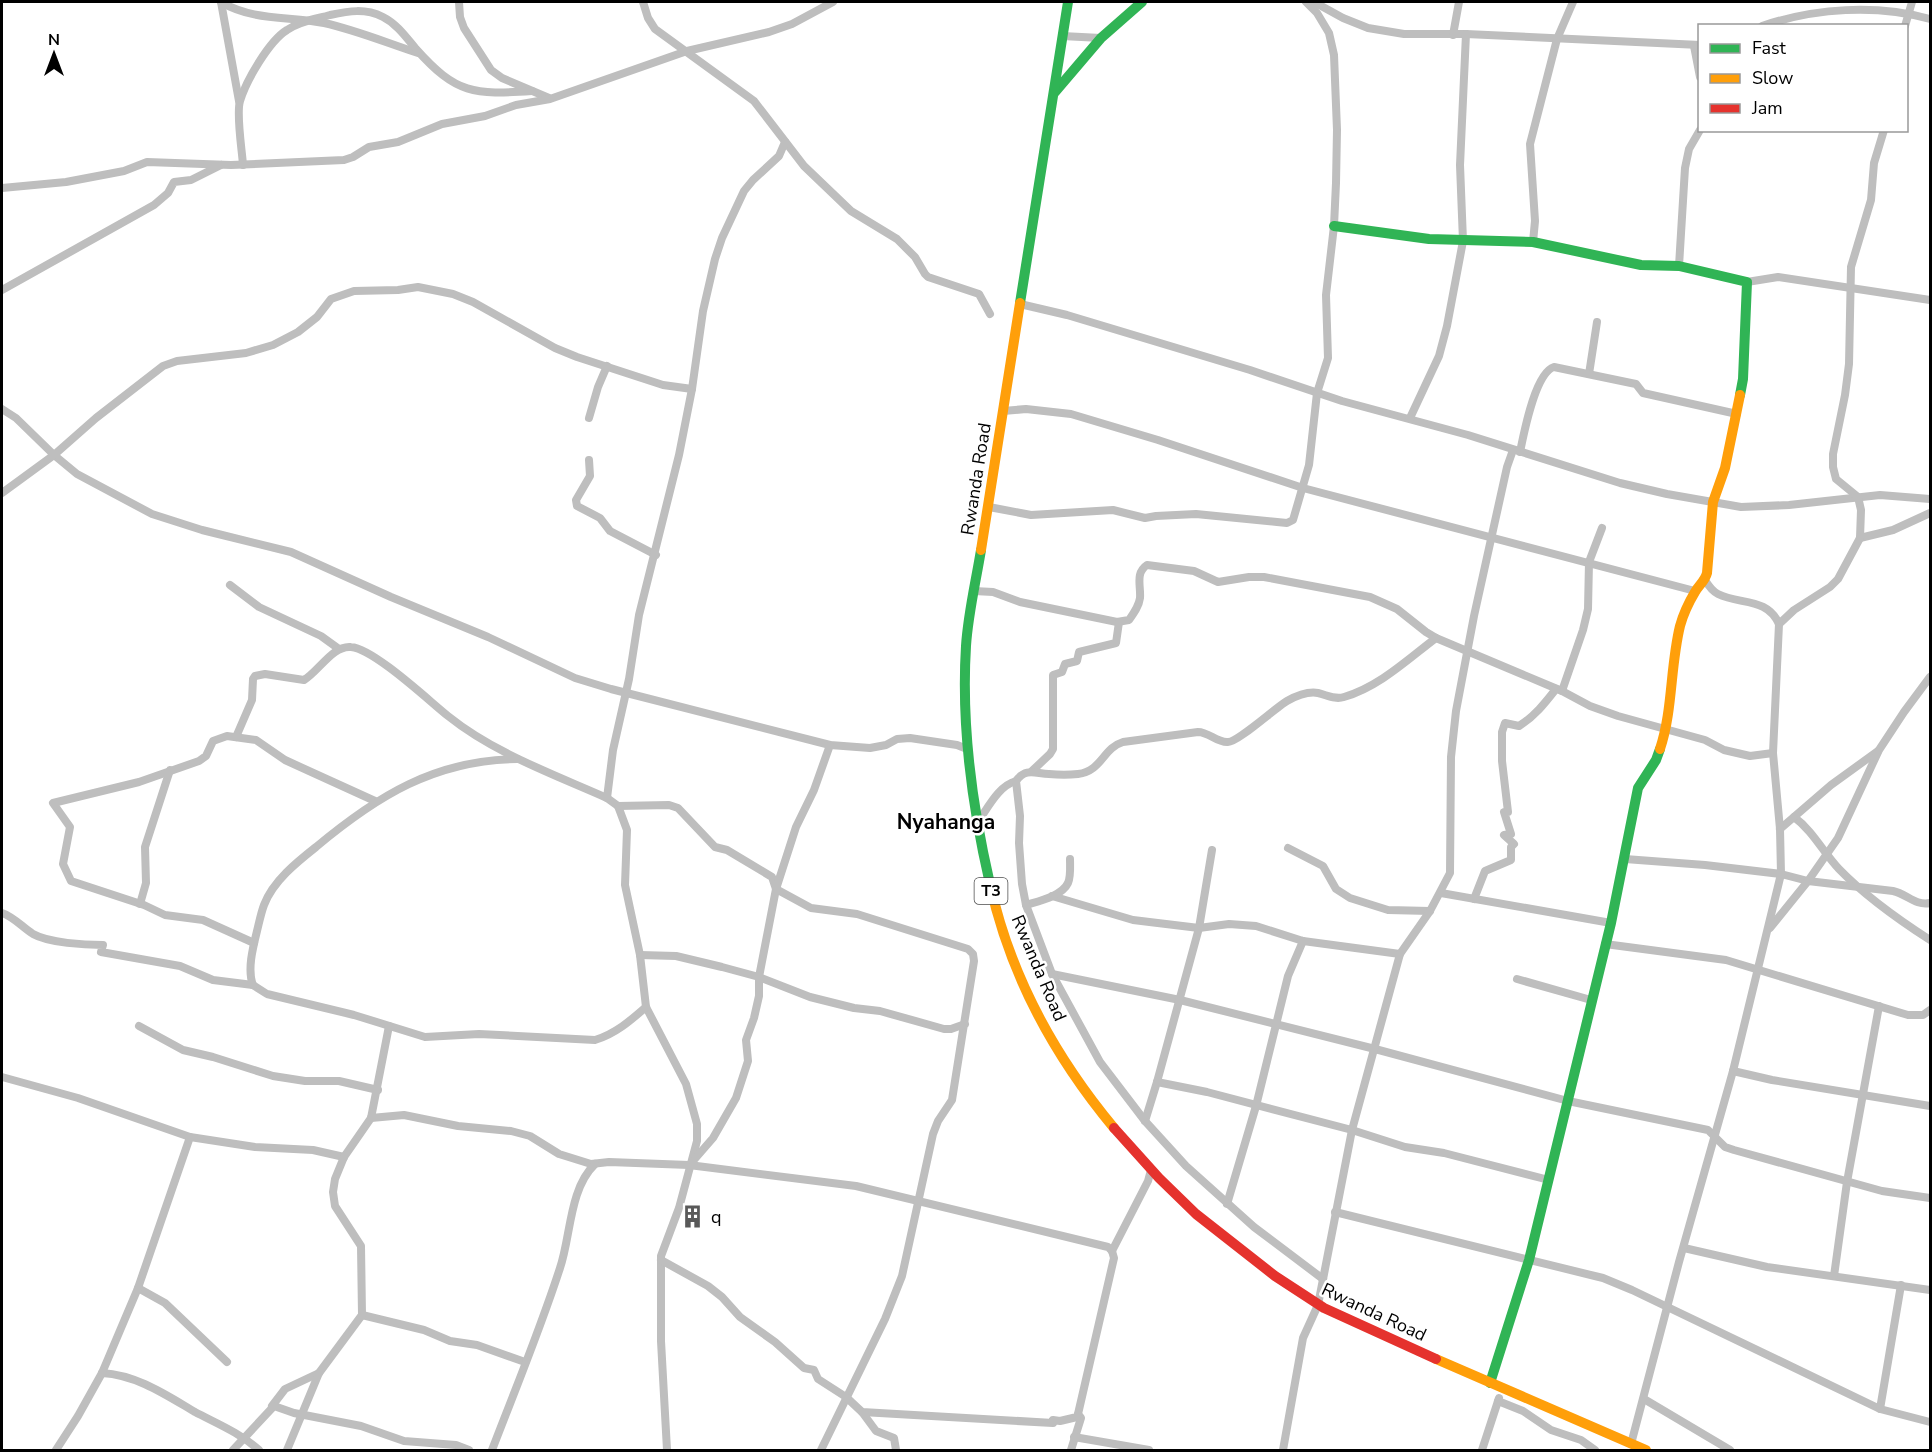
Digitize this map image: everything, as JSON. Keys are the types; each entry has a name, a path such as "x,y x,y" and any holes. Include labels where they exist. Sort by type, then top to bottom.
{"main road":[{"name":"Rwanda Road","path":"1068,2 966,653 967,749 976,824 991,890 1005,937 1041,1020 1059,1052 1108,1121 1151,1170 1219,1234 1267,1271 1318,1305 1624,1445 1646,1450"},
{"path":"1053,95 1101,38 1142,2"},
{"path":"1334,226 1463,241 1533,242 1641,265 1679,266 1748,282 1746,344 1737,414 1725,468 1713,502 1705,580 1695,591 1681,623 1673,657 1666,730 1656,760 1638,788 1611,923 1549,1180 1529,1260 1490,1383"}],"street":[{"path":"221,2 256,16 309,20 420,53"},
{"path":"221,2 239,103 243,165"},
{"path":"459,2 460,17 464,28 491,70 502,78 550,99"},
{"path":"643,2 648,18 655,29 754,101 804,166 850,211 908,248 925,274 979,294 990,314"},
{"path":"2,188 66,182 124,171 147,162 243,165 344,160 369,147 398,142 442,124 485,116 516,105 550,99 687,51 770,33 833,2"},
{"path":"988,507 1031,515 1113,510 1145,518 1196,514 1287,523 1293,520 1312,451 1317,393 1328,358 1326,295 1334,226 1337,130 1334,55 1329,33 1306,2"},
{"path":"1314,2 1343,18 1368,28 1404,34 1466,34 1697,45"},
{"path":"1453,35 1459,2"},
{"path":"1533,242 1534,201 1530,144 1557,39 1573,2"},
{"path":"1906,24 1912,2"},
{"path":"239,103 257,67 273,43 286,30 309,20 355,10 371,13 394,24 442,76 466,89 495,93 532,91"},
{"path":"1768,24 1784,18 1824,12 1891,10 1930,19"},
{"path":"1410,418 1439,356 1463,241 1460,165 1466,34"},
{"path":"1062,36 1101,38"},
{"path":"1679,266 1685,168 1689,149 1699,132"},
{"path":"1779,624 1794,610 1834,584 1860,537 1858,497 1836,479 1833,454 1849,364 1851,267 1871,200 1874,163 1883,132"},
{"path":"607,798 613,750 626,693 639,615 656,555 692,390 703,311 722,238 744,191 779,156 785,142"},
{"path":"2,290 154,205 168,193 174,182 191,180 221,165"},
{"path":"1748,282 1778,277 1930,300"},
{"path":"2,493 54,455 96,417 163,366 177,361 246,353 273,345 298,332 317,317 331,299 354,291 418,287 453,294 473,302 555,348 663,385 692,390"},
{"path":"1020,304 1068,315 1250,370 1317,393 1410,418 1620,483 1742,507 1789,505 1880,495 1930,499"},
{"path":"1589,374 1597,322"},
{"path":"589,418 607,366"},
{"path":"1283,1450 1303,1338 1318,1305 1352,1130 1400,954 1430,911 1450,873 1450,757 1467,651 1507,467 1517,451 1545,373 1554,367 1589,374 1635,384 1643,393 1737,414"},
{"path":"2,409 16,418 54,455 86,480 152,514 202,530 291,552 488,637 575,678 830,745 870,748 886,745 897,739 910,738 957,745 967,749"},
{"path":"1003,411 1026,409 1071,414 1303,488 1695,591"},
{"path":"590,460 590,476 578,497 577,506 600,518 610,531 656,555"},
{"path":"1860,537 1893,530 1930,513"},
{"path":"1474,899 1485,871 1511,860 1511,846 1514,844 1504,835 1511,834 1504,812 1508,812 1502,761 1502,732 1505,723 1519,726 1559,690 1577,652 1588,609 1589,562 1602,528"},
{"path":"974,591 993,592 1020,602 1103,621 1119,622 1129,620 1133,615 1140,597 1140,574 1142,568 1147,565 1194,572 1218,582 1264,577 1370,597 1397,609 1436,638 1559,690 1590,706 1705,740 1724,750 1750,756 1773,753"},
{"path":"1624,1445 1644,1399 1733,1071 1781,874 1780,829 1773,753 1779,624 1771,611 1753,603 1719,595 1705,580"},
{"path":"230,585 259,607 321,636 339,650"},
{"path":"976,824 1006,785 1016,782 1023,774 1032,771 1053,749 1053,675 1062,672 1065,664 1077,661 1079,652 1116,643 1119,622"},
{"path":"1032,771 1047,774 1079,774 1098,765 1113,747 1123,742 1198,732 1204,732 1222,741 1233,741 1279,706 1299,695 1316,692 1342,698 1363,690 1383,678 1436,638"},
{"path":"236,737 252,700 255,676 265,674 303,680 339,650 344,647 355,647 372,656 415,688 450,718 518,759 607,798 618,806 627,830 625,885 640,955 646,1007 690,1093 697,1133 679,1208 661,1260 661,1341 668,1450"},
{"path":"1768,929 1827,854 1848,817 1879,750 1930,677"},
{"path":"254,943 203,920 165,915 140,904 76,884 69,878 63,864 70,827 53,803 139,782 200,761 206,756 211,744 223,736 256,740 285,760 375,801"},
{"path":"689,1164 713,1138 733,1106 748,1061 746,1040 759,996 759,978 776,889 796,828 814,790 830,745"},
{"path":"1780,829 1831,785 1879,750"},
{"path":"253,985 251,974 254,943 264,904 276,885 298,861 350,818 375,801 432,773 493,759 518,759"},
{"path":"140,904 146,883 145,847 170,770"},
{"path":"1016,782 1020,816 1020,864 1026,905 1052,974 1100,1062 1145,1120 1186,1166 1227,1204 1323,1279"},
{"path":"618,806 669,805 678,808 715,847 727,850 772,876 776,889 811,908 857,914 968,949 973,954 974,961 952,1100 938,1121 933,1134 902,1276 885,1319 821,1450"},
{"path":"1794,817 1813,834 1839,868 1860,888 1930,940"},
{"path":"1288,848 1323,866 1336,890 1350,898 1388,910 1430,911"},
{"path":"1145,1120 1199,928 1212,850"},
{"path":"1026,905 1052,896 1068,884 1070,859"},
{"path":"1625,859 1781,874 1808,881 1893,891 1920,904 1930,903"},
{"path":"1441,893 1611,923"},
{"path":"1052,896 1119,917 1199,928 1229,924 1256,926 1303,941 1400,954"},
{"path":"2,913 43,938 86,945 103,945 101,952 180,966 213,980 253,985 267,994 354,1015 432,1038 479,1034 595,1040 612,1034 646,1007"},
{"path":"1227,1204 1256,1106 1291,967 1303,941"},
{"path":"1605,944 1726,960 1916,1016 1930,1010"},
{"path":"640,955 676,956 722,967 759,978 810,998 880,1011 944,1029 964,1024"},
{"path":"1052,974 1180,1000 1568,1101 1708,1130 1725,1147 1734,1150 1882,1191 1930,1198"},
{"path":"1517,979 1591,1000"},
{"path":"1834,1276 1847,1182 1879,1005"},
{"path":"139,1026 183,1050 213,1057 273,1077 305,1081 339,1081 378,1090"},
{"path":"287,1450 319,1372 362,1315 361,1246 335,1206 333,1192 335,1179 344,1157 371,1118 388,1026"},
{"path":"1733,1071 1772,1080 1930,1106"},
{"path":"2,1077 78,1098 190,1137 255,1147 313,1150 344,1157"},
{"path":"1157,1082 1207,1092 1352,1130 1405,1147 1444,1153 1549,1180"},
{"path":"371,1118 404,1116 458,1126 511,1131 530,1136 565,1156 595,1164 609,1162 689,1164 856,1186 1101,1244 1112,1251"},
{"path":"56,1450 102,1372 138,1288 190,1137"},
{"path":"492,1450 560,1269 580,1187 595,1164"},
{"path":"862,1412 1053,1423 1053,1420 1077,1417 1113,1258 1112,1251 1148,1181 1151,1170"},
{"path":"1335,1212 1603,1278 1880,1409 1930,1422"},
{"path":"1684,1248 1767,1267 1930,1290"},
{"path":"661,1260 708,1286 722,1297 740,1317 775,1342 804,1368 814,1370 818,1379 846,1397 862,1412 876,1431 894,1438 896,1450"},
{"path":"1880,1409 1901,1286"},
{"path":"138,1288 165,1303 227,1362"},
{"path":"362,1315 424,1330 450,1341 477,1345 525,1362"},
{"path":"102,1372 132,1378 244,1437 259,1450"},
{"path":"233,1450 285,1389 319,1372"},
{"path":"1482,1450 1502,1389"},
{"path":"1644,1399 1730,1450"},
{"path":"1498,1401 1524,1411 1551,1430 1581,1440 1595,1450"},
{"path":"272,1406 339,1423 361,1426 405,1441 456,1445 469,1450"},
{"path":"1071,1450 1081,1418 1078,1414"},
{"path":"1074,1437 1149,1450"}],"traffic: fast":[{"path":"1020,303 1068,2"},
{"path":"1055,92 1101,38 1142,2"},
{"path":"1334,226 1429,239 1533,242 1641,265 1679,266 1747,282 1743,379 1740,395"},
{"path":"981,550 967,634 965,706 973,796 990,884"},
{"path":"1490,1383 1529,1260 1611,923 1638,788 1656,760 1660,749"}],"traffic: slow":[{"path":"981,550 1020,303"},
{"path":"1660,749 1667,719 1680,626 1684,613 1707,573 1713,502 1725,468 1740,395"},
{"path":"990,884 1010,951 1037,1014 1073,1073 1114,1128"},
{"path":"1436,1359 1646,1450"}],"traffic: jam":[{"path":"1114,1128 1159,1178 1196,1214 1275,1276 1324,1308 1436,1359"}],"place":[{"name":"q","path":"693,1217"}],"district":[{"name":"Nyahanga","path":"946,822"}]}
